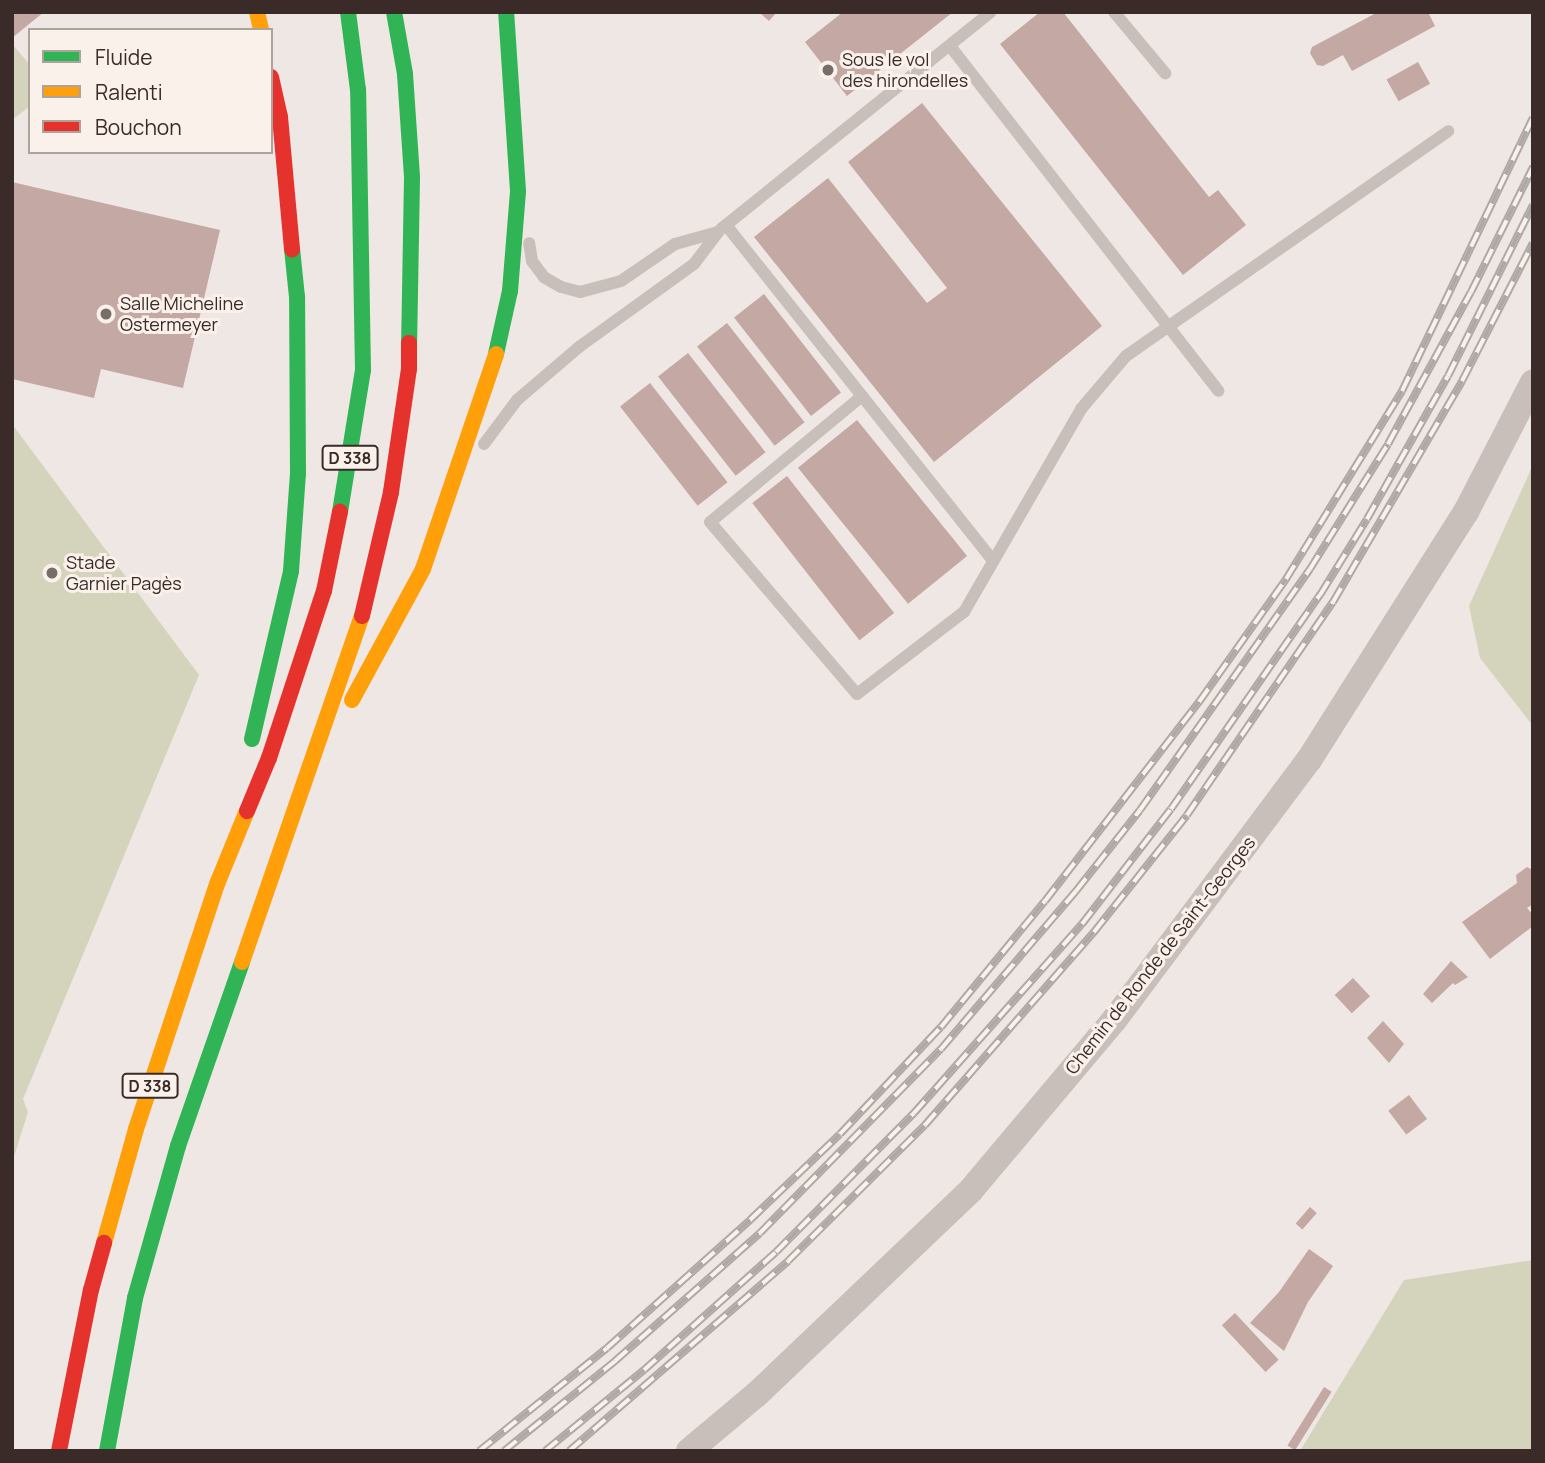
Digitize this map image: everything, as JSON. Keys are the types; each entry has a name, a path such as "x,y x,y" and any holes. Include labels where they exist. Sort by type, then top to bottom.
{"highway":[{"name":"D 338","path":"59,1451 92,1290 136,1129 217,884 269,758 324,590 346,482 362,383 358,90 348,12"},
{"name":"D 338","path":"107,1451 135,1298 178,1146 204,1062 303,792 366,605 391,492 409,369 412,178 405,74 394,12"},
{"name":"D 338","path":"303,792 423,569 492,373 510,291 517,191 506,12"},
{"name":"D 338","path":"249,751 291,571 298,473 297,298 280,117 273,86"},
{"name":"D 338","path":"217,884 243,778"}],"street":[{"name":"Chemin de Ronde de Saint-Georges","path":"689,1451 757,1394 971,1190 1115,1019 1309,760 1466,512 1533,382"}],"lane":[{"path":"440,524 477,457 503,416 517,400 579,347 694,264 722,229 991,12"},
{"path":"1114,12 1165,73"},
{"path":"950,46 1219,391"},
{"path":"511,85 526,153 527,235 532,261 544,277 561,287 580,292 599,289 632,274 675,244 722,229"},
{"path":"862,396 710,522 857,694 964,612 1082,409 1126,356 1448,131"},
{"path":"722,229 862,396 993,561"}],"green space":[{"path":"13,45 28,63 28,108 12,120"},
{"path":"12,424 199,675 23,1099 28,1112 12,1163"},
{"path":"1533,465 1533,726 1480,658 1469,606"},
{"path":"1533,1260 1533,1451 1300,1451 1404,1280"}],"building":[{"path":"12,12 44,12 12,38"},
{"path":"759,12 777,12 769,21"},
{"path":"843,12 953,12 847,96 805,42"},
{"path":"1040,12 1063,12 1209,197 1218,190 1246,225 1183,275 1000,44"},
{"path":"1378,12 1428,12 1435,26 1352,71 1343,55 1323,66 1317,65 1310,53 1312,47"},
{"path":"1418,62 1430,84 1399,101 1387,79"},
{"path":"922,103 1102,326 934,462 754,237 828,178 927,303 947,288 848,162"},
{"name":"Salle Micheline Ostermeyer","path":"12,182 220,230 183,388 101,369 94,398 12,379"},
{"path":"764,294 841,393 811,416 734,317"},
{"path":"727,323 805,422 775,446 697,346"},
{"path":"688,353 766,452 736,476 658,376"},
{"path":"650,383 728,482 698,506 620,406"},
{"path":"857,420 967,556 908,604 798,468"},
{"path":"787,476 894,613 859,640 752,503"},
{"path":"1527,867 1533,870 1533,904 1527,908 1533,915 1533,926 1490,959 1462,922 1517,883 1516,875"},
{"path":"1451,961 1468,977 1455,985 1453,983 1432,1003 1423,994"},
{"path":"1353,978 1370,996 1352,1013 1335,995"},
{"path":"1383,1021 1404,1044 1389,1063 1367,1038"},
{"path":"1409,1095 1427,1119 1406,1135 1388,1111"},
{"path":"1310,1207 1317,1213 1302,1230 1296,1224"},
{"path":"1309,1249 1333,1266 1308,1302 1284,1351 1250,1323 1279,1292"},
{"path":"1235,1313 1279,1360 1265,1372 1222,1325"},
{"path":"1324,1387 1332,1392 1295,1450 1287,1446"}],"railway":[{"path":"479,1451 607,1348 750,1220 840,1134 941,1027 1045,901 1199,702 1286,579 1402,391 1533,118"},
{"path":"504,1451 615,1361 760,1233 941,1049 1076,891 1140,810 1310,569 1388,444 1471,292 1533,167"},
{"path":"545,1451 644,1370 776,1252 914,1113 1082,924 1171,809 1320,595 1367,519 1448,376 1533,205"},
{"path":"569,1451 788,1261 925,1125 1094,932 1187,815 1333,602 1462,381 1533,243"}],"traffic: fast":[{"path":"340,512 363,370 358,90 348,12"},
{"path":"394,12 405,74 412,178 409,343"},
{"path":"496,354 510,291 518,191 506,12"},
{"path":"252,739 291,571 298,473 297,297 292,249"},
{"path":"107,1451 135,1298 178,1146 242,962"}],"traffic: slow":[{"path":"257,12 261,28"},
{"path":"352,700 423,569 496,354"},
{"path":"242,962 362,616"},
{"path":"104,1243 136,1129 217,884 247,811"}],"traffic: jam":[{"path":"273,86 280,117 292,249"},
{"path":"362,616 391,492 409,369 409,343"},
{"path":"247,811 269,758 324,591 340,512"},
{"path":"59,1451 91,1290 104,1243"}],"place":[{"name":"Sous le vol des hirondelles","path":"828,70"},
{"name":"Salle Micheline Ostermeyer","path":"106,314"},
{"name":"Stade Garnier Pagès","path":"52,573"}]}
